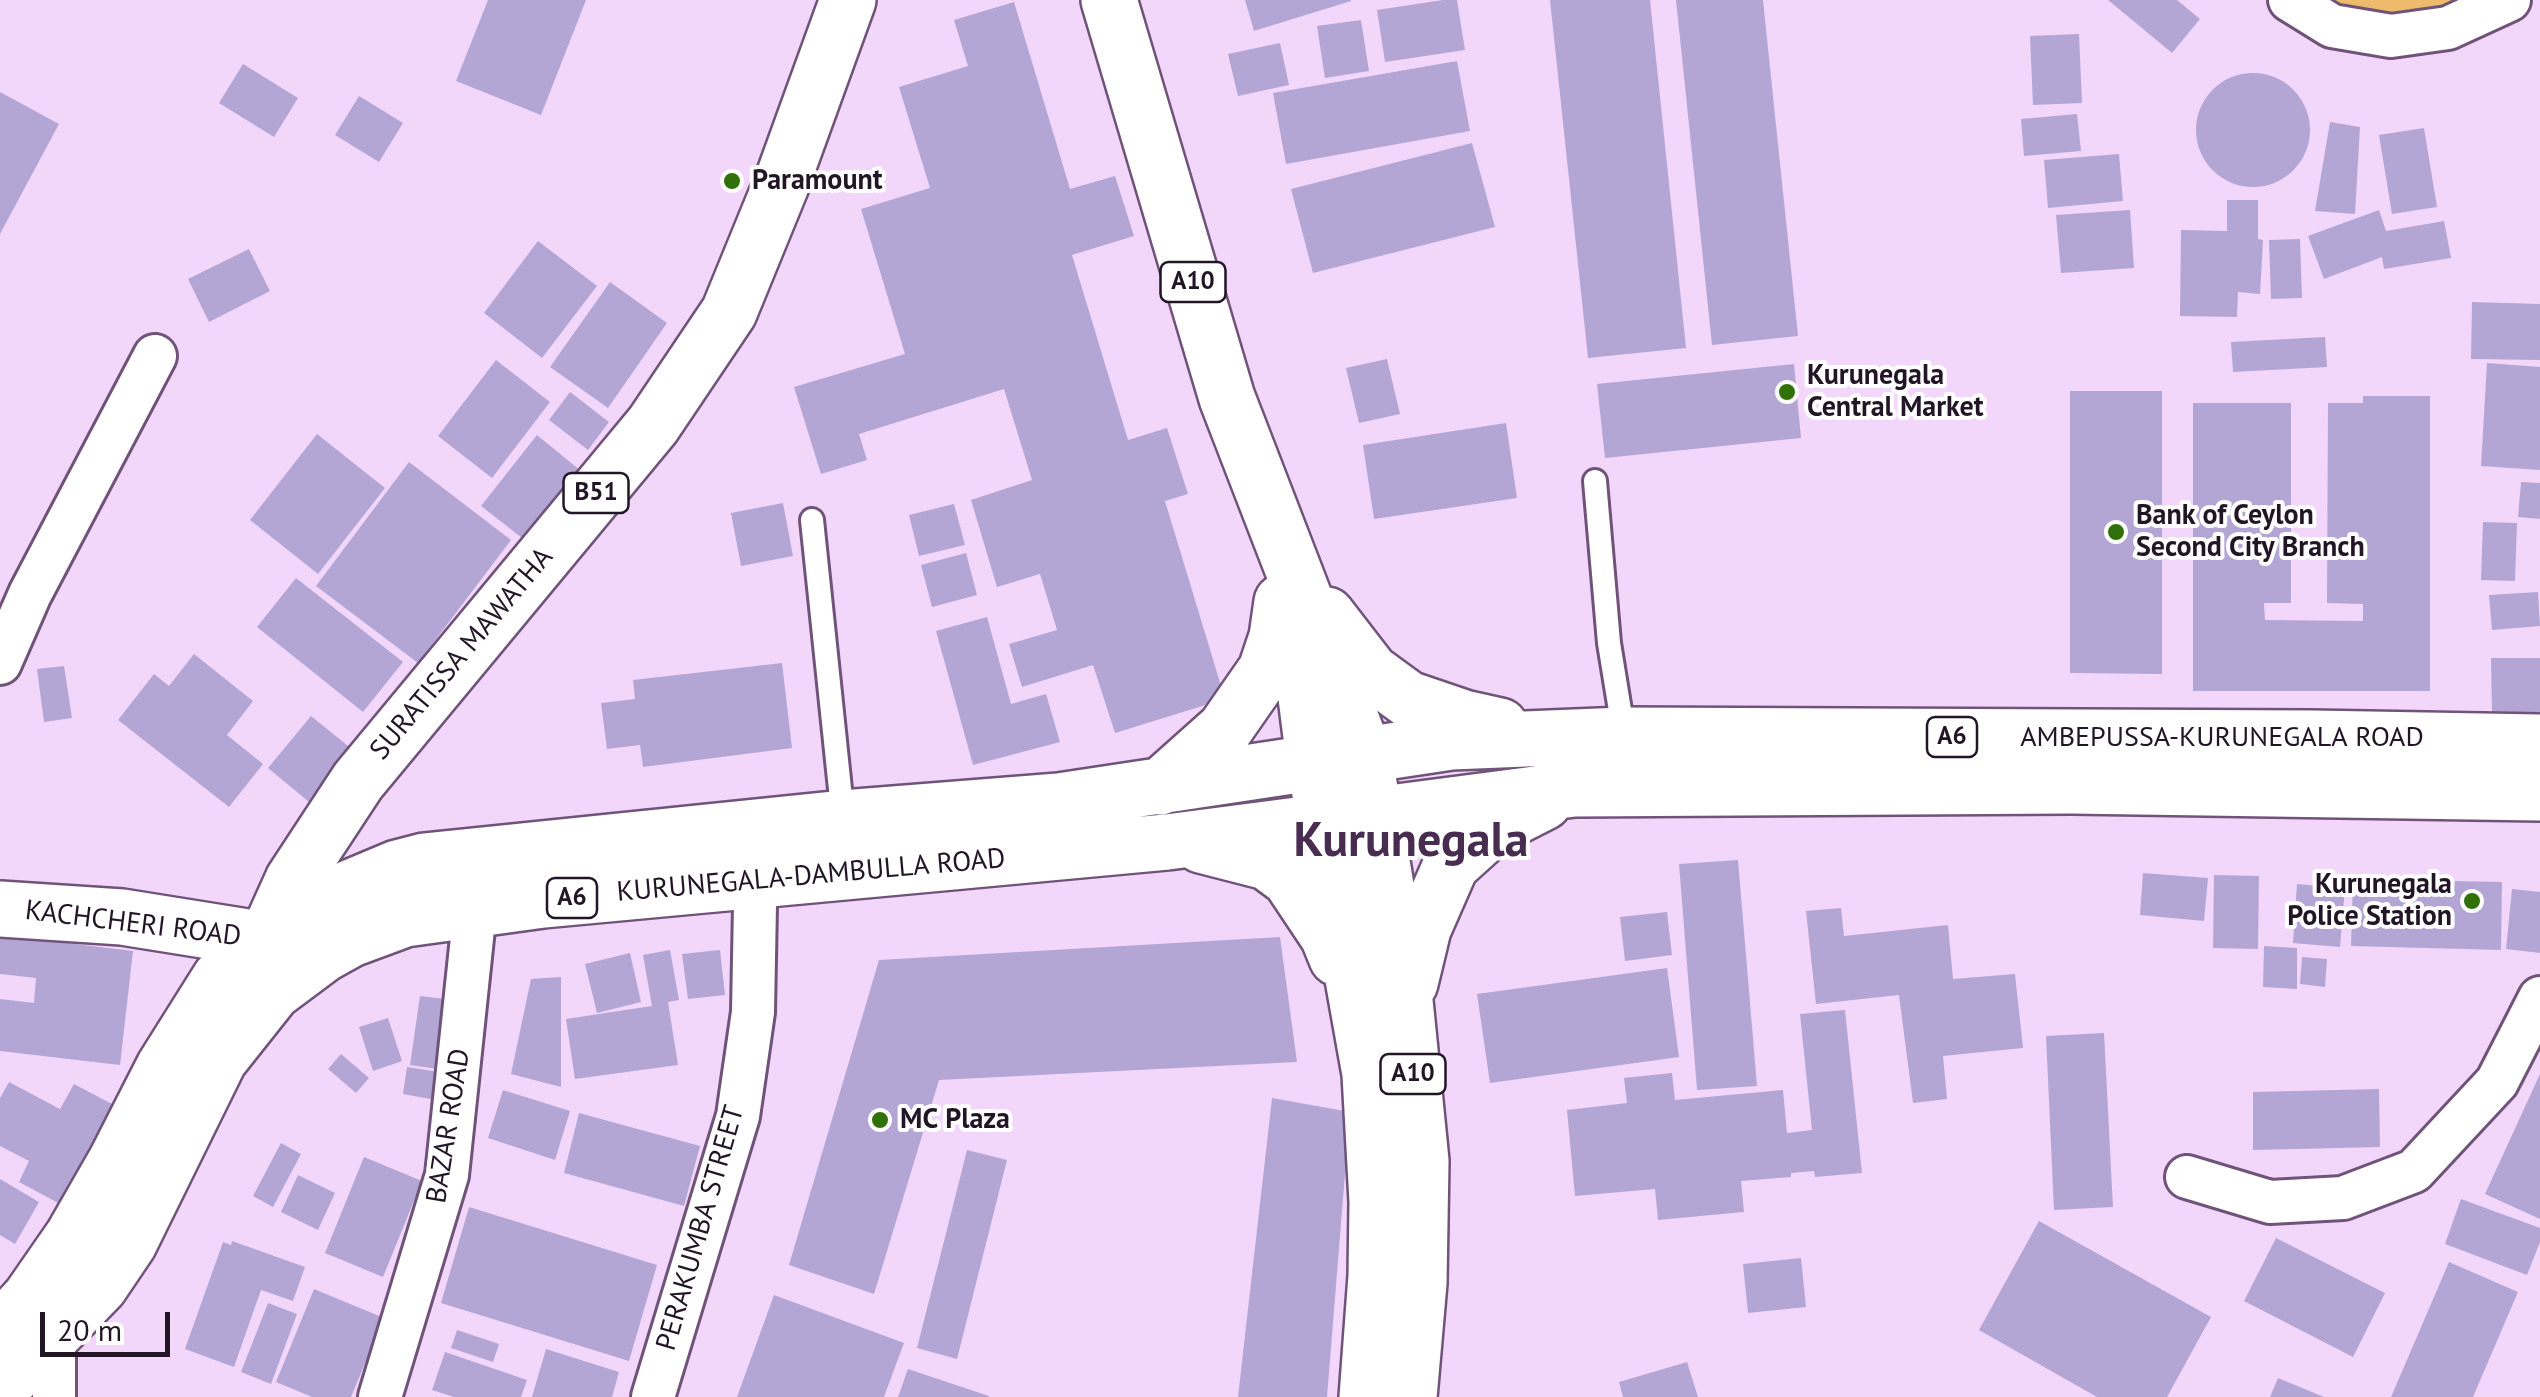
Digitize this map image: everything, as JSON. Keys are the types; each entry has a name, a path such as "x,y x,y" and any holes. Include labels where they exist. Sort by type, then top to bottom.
{"main road":[{"name":"SURATISSA MAWATHA","path":"266,940 293,880 358,781 653,425 728,312 781,185 848,0"},
{"name":"A10","path":"1110,0 1227,398 1288,560 1339,756 1384,1008 1421,1160 1419,1283 1409,1397"},
{"path":"1288,560 1371,672 1408,699 1464,718 1562,737"},
{"path":"1160,787 1224,729 1266,670 1277,637 1288,560"},
{"name":"AMBEPUSSA-KURUNEGALA ROAD","path":"1339,756 1452,742 1624,735 2540,742"},
{"name":"KURUNEGALA-DAMBULLA ROAD","path":"756,853 844,818 1059,800 1339,756"},
{"name":"AMBEPUSSA-KURUNEGALA ROAD","path":"1350,817 1574,789 2071,786 2540,793"},
{"path":"1167,842 1241,854 1267,862 1290,879 1384,1008 1451,864 1491,829 1574,789"},
{"name":"KURUNEGALA-DAMBULLA ROAD","path":"0,1389 100,1286 130,1243 219,1060 272,992 301,968 351,939 405,919 477,881 756,853 1167,842 1350,817"},
{"name":"KURUNEGALA-DAMBULLA ROAD","path":"0,1331 30,1298 73,1236 202,1004 240,958 305,912 370,878 424,862 477,881"},
{"name":"KACHCHERI ROAD","path":"0,908 122,917 266,940"},
{"name":"A10","path":"1367,1397 1376,1276 1370,1074 1384,1008"}],"street":[{"path":"2290,0 2332,26 2391,36 2448,28 2509,0"},
{"path":"0,664 30,594 155,356"},
{"name":"PERAKUMBA STREET","path":"653,1397 738,1116 753,1012 756,853"},
{"name":"BAZAR ROAD","path":"380,1397 447,1175 477,881"},
{"path":"2187,1177 2270,1202 2343,1198 2414,1171 2496,1082 2540,998"},
{"path":"54,1334 54,1397"}],"lane":[{"path":"1595,481 1609,643 1624,735"},
{"path":"812,520 844,818"}],"shaded area":[{"path":"2290,0 2509,0 2448,28"}],"building":[{"path":"488,0 586,0 541,115 456,81"},
{"path":"1245,0 1351,0 1351,1 1254,31"},
{"path":"1457,0 1465,50 1385,62 1377,10"},
{"path":"1550,0 1650,0 1686,348 1588,358"},
{"path":"1676,0 1763,0 1798,336 1712,345"},
{"path":"2108,0 2177,0 2200,19 2172,53"},
{"path":"1014,2 1070,189 1115,176 1134,236 1072,255 1128,440 1167,428 1188,494 1165,501 1225,699 1115,733 1093,665 1022,687 1009,644 1057,630 1040,574 997,587 971,500 1032,480 1004,389 859,434 867,460 821,474 794,387 905,354 861,209 930,188 899,87 968,66 954,20"},
{"path":"1361,20 1369,71 1325,78 1317,26"},
{"path":"2079,34 2082,103 2033,105 2030,36"},
{"path":"1280,43 1289,85 1238,96 1228,54"},
{"path":"1457,61 1470,131 1286,164 1273,93"},
{"path":"243,64 298,98 274,137 219,103"},
{"path":"2253,73 2275,77 2294,89 2306,108 2310,130 2306,152 2294,171 2275,183 2253,187 2231,183 2212,171 2200,152 2196,130 2200,108 2212,89 2231,77"},
{"path":"0,92 59,124 0,234"},
{"path":"359,96 403,123 379,162 335,135"},
{"path":"2077,114 2081,151 2024,156 2021,119"},
{"path":"2330,122 2360,127 2355,214 2315,211"},
{"path":"2424,128 2437,207 2392,214 2379,135"},
{"path":"1472,143 1495,227 1313,273 1291,189"},
{"path":"2119,154 2123,201 2048,208 2044,160"},
{"path":"2227,200 2258,200 2258,239 2263,240 2260,294 2238,292 2237,317 2180,316 2181,230 2227,231"},
{"path":"2130,210 2134,268 2061,273 2056,215"},
{"path":"2379,210 2386,231 2444,221 2451,258 2384,269 2382,257 2324,279 2308,236"},
{"path":"2300,239 2302,298 2271,299 2269,240"},
{"path":"538,241 597,286 542,358 484,313"},
{"path":"249,249 270,291 209,322 188,279"},
{"path":"610,282 667,323 608,408 550,367"},
{"path":"2472,302 2540,304 2540,360 2471,359"},
{"path":"2325,337 2327,367 2233,372 2231,342"},
{"path":"1387,359 1400,414 1359,423 1346,368"},
{"path":"496,360 550,402 492,478 438,436"},
{"path":"2487,363 2540,367 2540,470 2481,466"},
{"path":"1794,364 1801,438 1605,458 1597,384"},
{"name":"Bank of Ceylon Second City Branch","path":"2070,391 2162,391 2162,674 2070,673"},
{"path":"570,392 609,422 588,450 549,420"},
{"path":"2363,396 2430,396 2430,691 2193,691 2193,403 2291,403 2291,603 2264,603 2265,620 2363,621 2363,604 2327,603 2328,403 2363,403"},
{"path":"1506,423 1517,498 1374,519 1363,445"},
{"path":"317,434 385,488 318,574 250,520"},
{"path":"537,435 581,471 526,541 481,506"},
{"path":"409,462 511,540 418,663 316,586"},
{"path":"2521,482 2540,483 2540,519 2518,517"},
{"path":"783,503 793,556 741,566 731,513"},
{"path":"954,504 965,545 919,556 909,515"},
{"path":"2483,522 2517,523 2515,581 2481,580"},
{"path":"966,553 977,595 932,607 921,565"},
{"path":"296,578 403,662 363,712 257,627"},
{"path":"2538,592 2540,626 2492,630 2489,595"},
{"path":"987,617 1011,704 1046,694 1060,742 973,765 936,631"},
{"path":"194,654 253,701 227,735 263,764 229,807 118,720 154,674 169,686"},
{"path":"2491,658 2540,658 2540,713 2492,713"},
{"path":"782,663 792,748 643,767 640,745 607,749 601,703 635,699 633,680"},
{"path":"64,666 72,718 44,722 37,669"},
{"path":"311,716 358,754 315,807 268,768"},
{"path":"1738,860 1757,1086 1697,1090 1679,864"},
{"path":"2143,873 2208,878 2204,921 2140,915"},
{"path":"2214,875 2259,876 2258,949 2213,948"},
{"path":"2353,879 2502,882 2501,950 2351,946"},
{"path":"2297,884 2345,888 2340,947 2293,943"},
{"path":"2512,889 2540,892 2540,953 2506,949"},
{"path":"1841,908 1844,936 1948,925 1953,979 2015,974 2023,1048 1943,1056 1947,1099 1913,1103 1899,995 1816,1004 1806,911"},
{"path":"1667,912 1672,955 1625,961 1620,917"},
{"path":"0,935 133,951 120,1065 0,1051 0,999 34,1003 36,978 0,974"},
{"name":"MC Plaza","path":"1280,937 1297,1062 939,1080 874,1294 789,1265 879,960"},
{"path":"2264,946 2297,948 2297,989 2263,987"},
{"path":"670,950 679,1000 668,1002 678,1065 575,1079 566,1019 652,1006 643,955"},
{"path":"720,950 725,995 688,999 682,954"},
{"path":"630,953 641,1002 597,1013 585,964"},
{"path":"2302,957 2327,959 2325,987 2300,984"},
{"path":"1667,968 1679,1057 1490,1083 1477,994"},
{"path":"561,977 561,1087 511,1074 531,979"},
{"path":"420,996 454,1000 444,1070 410,1065"},
{"path":"1845,1010 1862,1173 1815,1177 1814,1171 1741,1181 1744,1212 1658,1220 1655,1189 1575,1196 1567,1110 1627,1103 1624,1078 1672,1073 1675,1100 1783,1090 1787,1133 1812,1130 1800,1014"},
{"path":"388,1018 402,1061 373,1071 359,1027"},
{"path":"2104,1033 2113,1207 2054,1210 2046,1036"},
{"path":"341,1054 369,1078 356,1093 328,1069"},
{"path":"407,1067 452,1074 447,1102 403,1094"},
{"path":"2540,1074 2540,1219 2485,1194"},
{"path":"9,1082 60,1109 74,1084 112,1104 60,1204 19,1182 29,1161 0,1146 0,1098"},
{"path":"2379,1089 2380,1147 2253,1150 2253,1092"},
{"path":"503,1090 570,1111 555,1160 488,1138"},
{"path":"1272,1098 1350,1112 1327,1397 1238,1397"},
{"path":"579,1113 700,1146 684,1206 564,1173"},
{"path":"281,1143 301,1154 273,1207 253,1196"},
{"path":"967,1150 1007,1160 957,1359 917,1348"},
{"path":"364,1157 422,1181 383,1277 325,1253"},
{"path":"298,1175 335,1193 318,1230 281,1212"},
{"path":"0,1179 39,1202 15,1244 0,1235"},
{"path":"2461,1199 2540,1228 2540,1242 2527,1275 2445,1244"},
{"path":"469,1207 657,1265 629,1361 441,1303"},
{"path":"2039,1221 2211,1317 2167,1397 2097,1397 1979,1330"},
{"path":"2276,1238 2385,1293 2353,1357 2244,1301"},
{"path":"232,1241 305,1267 293,1301 261,1290 234,1367 185,1349 223,1242 231,1245"},
{"path":"1801,1258 1806,1307 1748,1313 1743,1264"},
{"path":"2449,1262 2518,1292 2473,1397 2391,1397"},
{"path":"314,1289 384,1318 351,1397 312,1397 276,1382"},
{"path":"774,1295 904,1343 884,1397 737,1397"},
{"path":"268,1303 297,1314 271,1384 241,1372"},
{"path":"457,1330 499,1344 493,1362 451,1348"},
{"path":"546,1349 619,1372 612,1397 532,1397"},
{"path":"445,1352 527,1380 521,1397 454,1397 432,1390"},
{"path":"1687,1362 1698,1397 1623,1397 1619,1382"},
{"path":"908,1369 989,1396 989,1397 898,1397"},
{"path":"2278,1378 2324,1397 2270,1397"}],"place":[{"name":"Paramount","path":"732,181"},
{"name":"Kurunegala Central Market","path":"1787,392"},
{"name":"Bank of Ceylon Second City Branch","path":"2116,532"},
{"name":"Kurunegala Police Station","path":"2472,901"},
{"name":"MC Plaza","path":"880,1120"}],"district":[{"name":"Kurunegala","path":"1411,842"}]}
